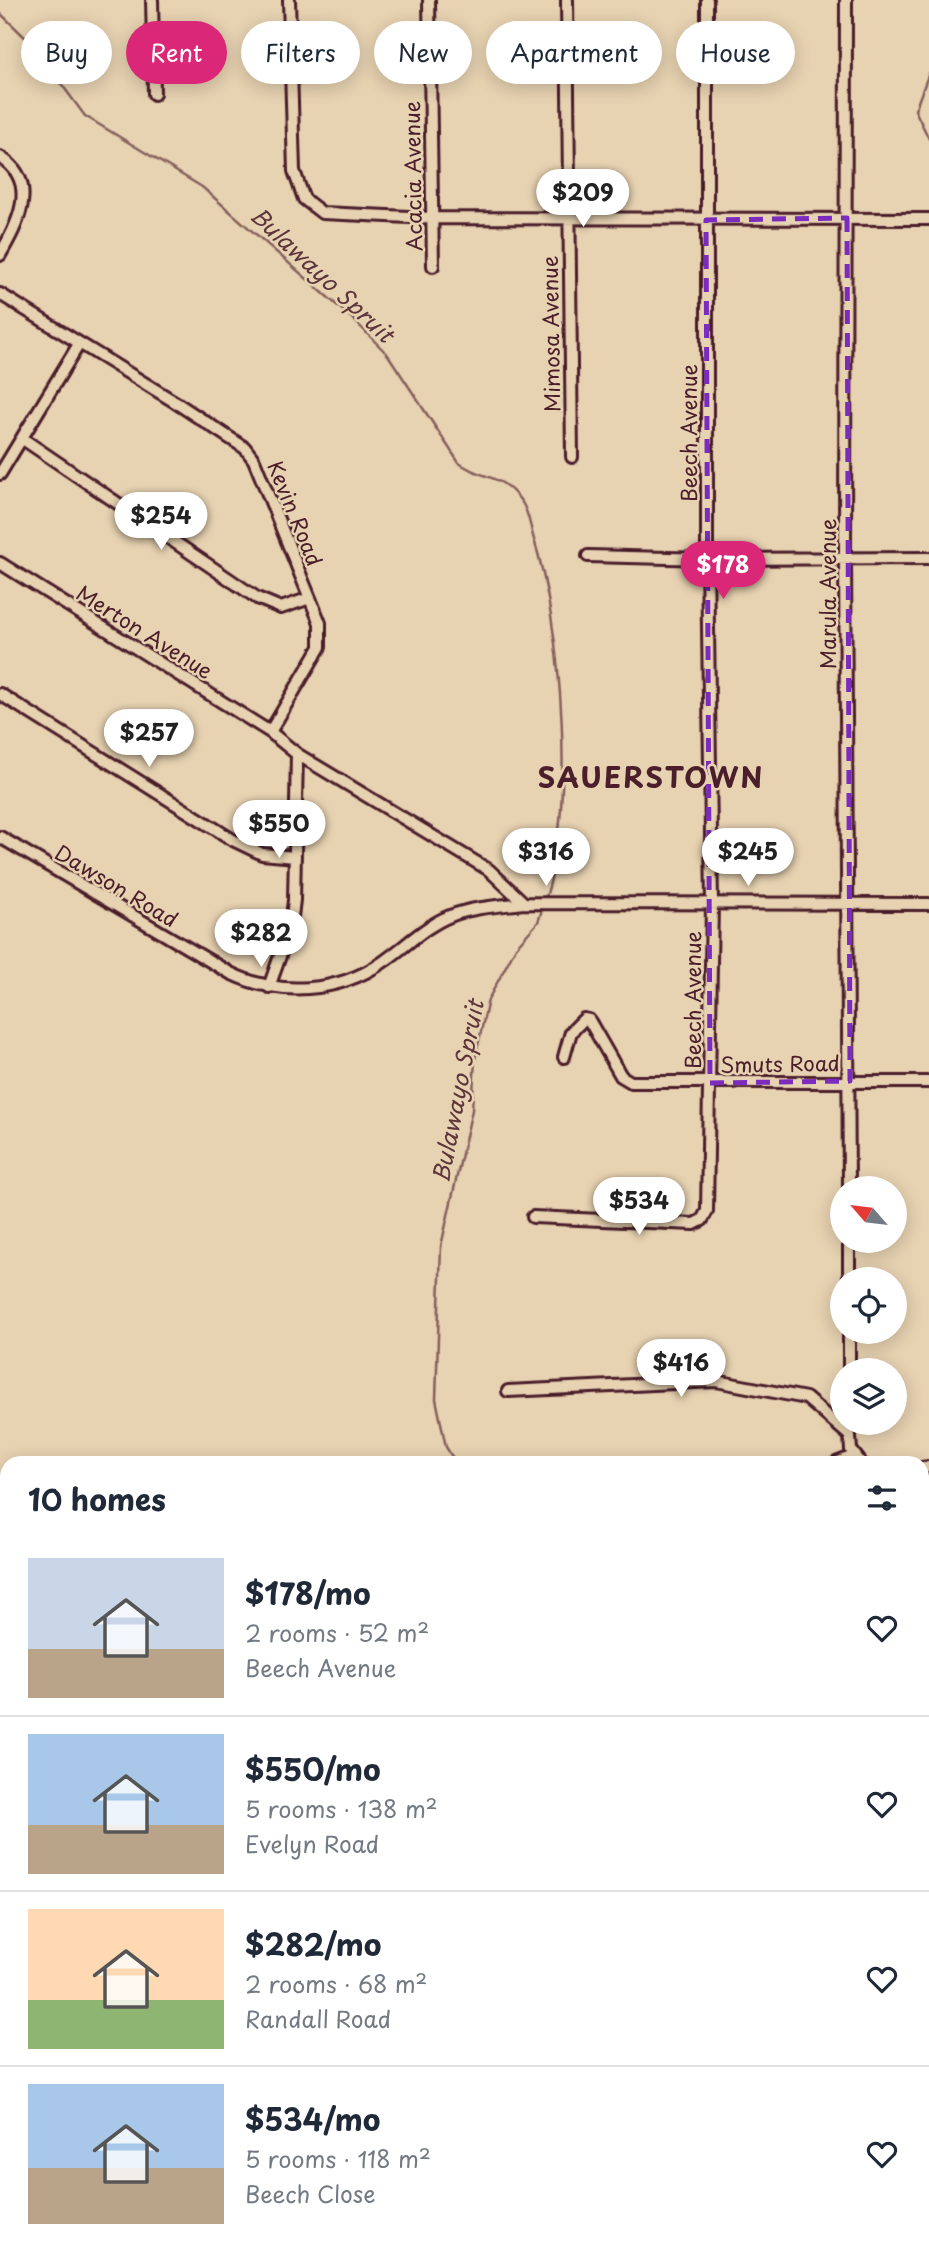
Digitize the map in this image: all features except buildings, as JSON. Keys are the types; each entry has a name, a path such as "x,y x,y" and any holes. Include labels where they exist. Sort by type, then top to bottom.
{"street":[{"path":"152,0 154,94"},
{"path":"289,0 291,140 294,170 304,199 321,213 431,218 929,219"},
{"name":"Acacia Avenue","path":"429,0 433,267"},
{"name":"Mimosa Avenue","path":"567,0 572,457"},
{"name":"Beech Avenue","path":"533,1217 694,1224 702,1220 707,1202 712,903 707,559 707,0"},
{"name":"Marula Avenue","path":"846,0 845,559 849,1176"},
{"path":"0,157 15,173 22,203 21,217 0,255"},
{"name":"Kevin Road","path":"0,295 245,448 259,469 320,623 320,647 270,732"},
{"path":"0,474 79,344"},
{"path":"23,439 257,598 281,608 310,598"},
{"path":"588,556 707,559 929,558"},
{"name":"Merton Avenue","path":"0,563 270,732 297,754 489,870 524,904"},
{"path":"0,694 233,840 262,854 295,857"},
{"path":"270,987 291,925 297,754"},
{"name":"Dawson Road","path":"0,837 230,973 270,987 313,987 350,979 381,963 449,916 476,909 524,904 712,903"},
{"path":"712,903 929,904"},
{"name":"Smuts Road","path":"564,1057 571,1032 577,1023 586,1019 626,1080 710,1083 929,1082"},
{"path":"508,1391 716,1381 806,1398 830,1415"},
{"path":"851,1435 857,1456"}],"highlighted area":[{"path":"847,218 850,1081 710,1083 706,220"}],"waterway":[{"name":"Bulawayo Spruit","path":"0,13 32,44 85,116 202,187 355,321 388,355 459,463 506,485 523,505 543,574 558,668 562,718 560,818 555,862 545,900"},
{"path":"929,73 915,110 929,139"},
{"name":"Bulawayo Spruit","path":"452,1456 446,1447 436,1399 441,1246 472,1110 475,1059 488,1000 516,947 538,922 543,907"}],"district":[{"name":"SAUERSTOWN","path":"651,776"}]}
